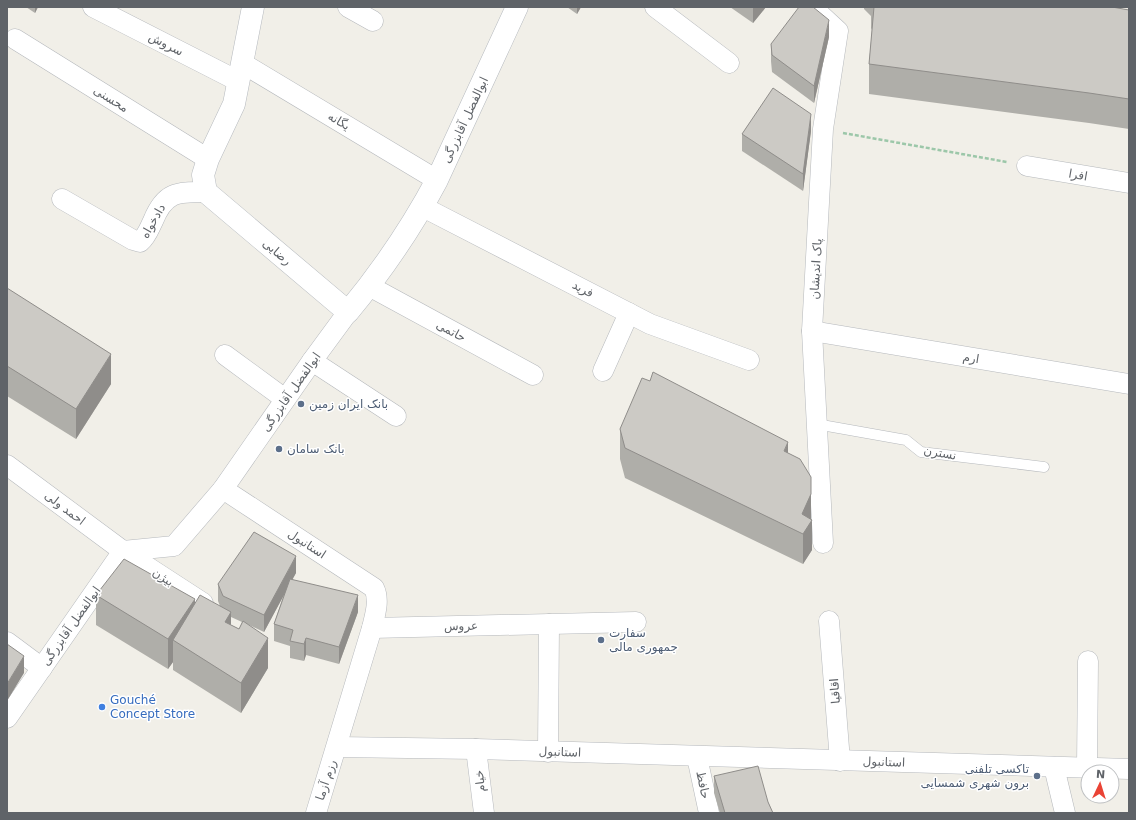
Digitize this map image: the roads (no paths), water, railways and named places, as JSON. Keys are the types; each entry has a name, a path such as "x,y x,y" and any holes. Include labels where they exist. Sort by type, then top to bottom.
{"street":[{"name":"سروش","path":"93,7 240,72"},
{"path":"206,192 203,175 208,158 234,104 253,7"},
{"path":"348,7 372,22"},
{"name":"ابوالفضل آقابزرگی","path":"7,718 123,551 174,546 223,489 312,361 369,286 423,207 518,7"},
{"path":"655,7 729,63"},
{"name":"پاک اندیشان","path":"812,7 838,31 823,129 812,331 823,544"},
{"name":"محسنی","path":"15,39 208,158"},
{"name":"یگانه","path":"240,72 437,180"},
{"name":"افرا","path":"1027,166 1129,183"},
{"name":"دادخواه","path":"62,199 133,240 140,242 146,238 154,217 165,200 173,194 181,192 206,192"},
{"name":"رضایی","path":"206,192 348,312"},
{"name":"فرید","path":"423,207 650,324 749,360"},
{"name":"حاتمی","path":"369,286 533,375"},
{"path":"603,371 629,313"},
{"name":"ارم","path":"812,331 1129,384"},
{"path":"225,355 285,399"},
{"path":"312,361 396,416"},
{"name":"احمد ولی","path":"7,465 123,551"},
{"name":"استانبول","path":"223,489 374,588 377,594 372,628 337,747 476,749 1080,768"},
{"name":"بیژن","path":"123,551 202,603"},
{"name":"اقاقیا","path":"829,621 840,760"},
{"name":"عروس","path":"372,628 636,622"},
{"path":"548,752 549,624"},
{"path":"7,642 42,668"},
{"path":"1087,764 1088,661"},
{"name":"رزم آزما","path":"316,813 337,747"},
{"name":"خیام","path":"476,749 484,813"},
{"name":"حافظ","path":"697,757 709,813"},
{"path":"1054,767 1065,813"}],"lane":[{"name":"نسترن","path":"816,424 906,440 921,452 1044,467"}],"place":[{"name":"بانک ایران زمین","path":"301,404"},
{"name":"بانک سامان","path":"279,449"},
{"name":"سفارت جمهوری مالی","path":"601,640"},
{"name":"Gouché Concept Store","path":"102,707"},
{"name":"تاکسی تلفنی برون شهری شمسایی","path":"1037,776"}]}
